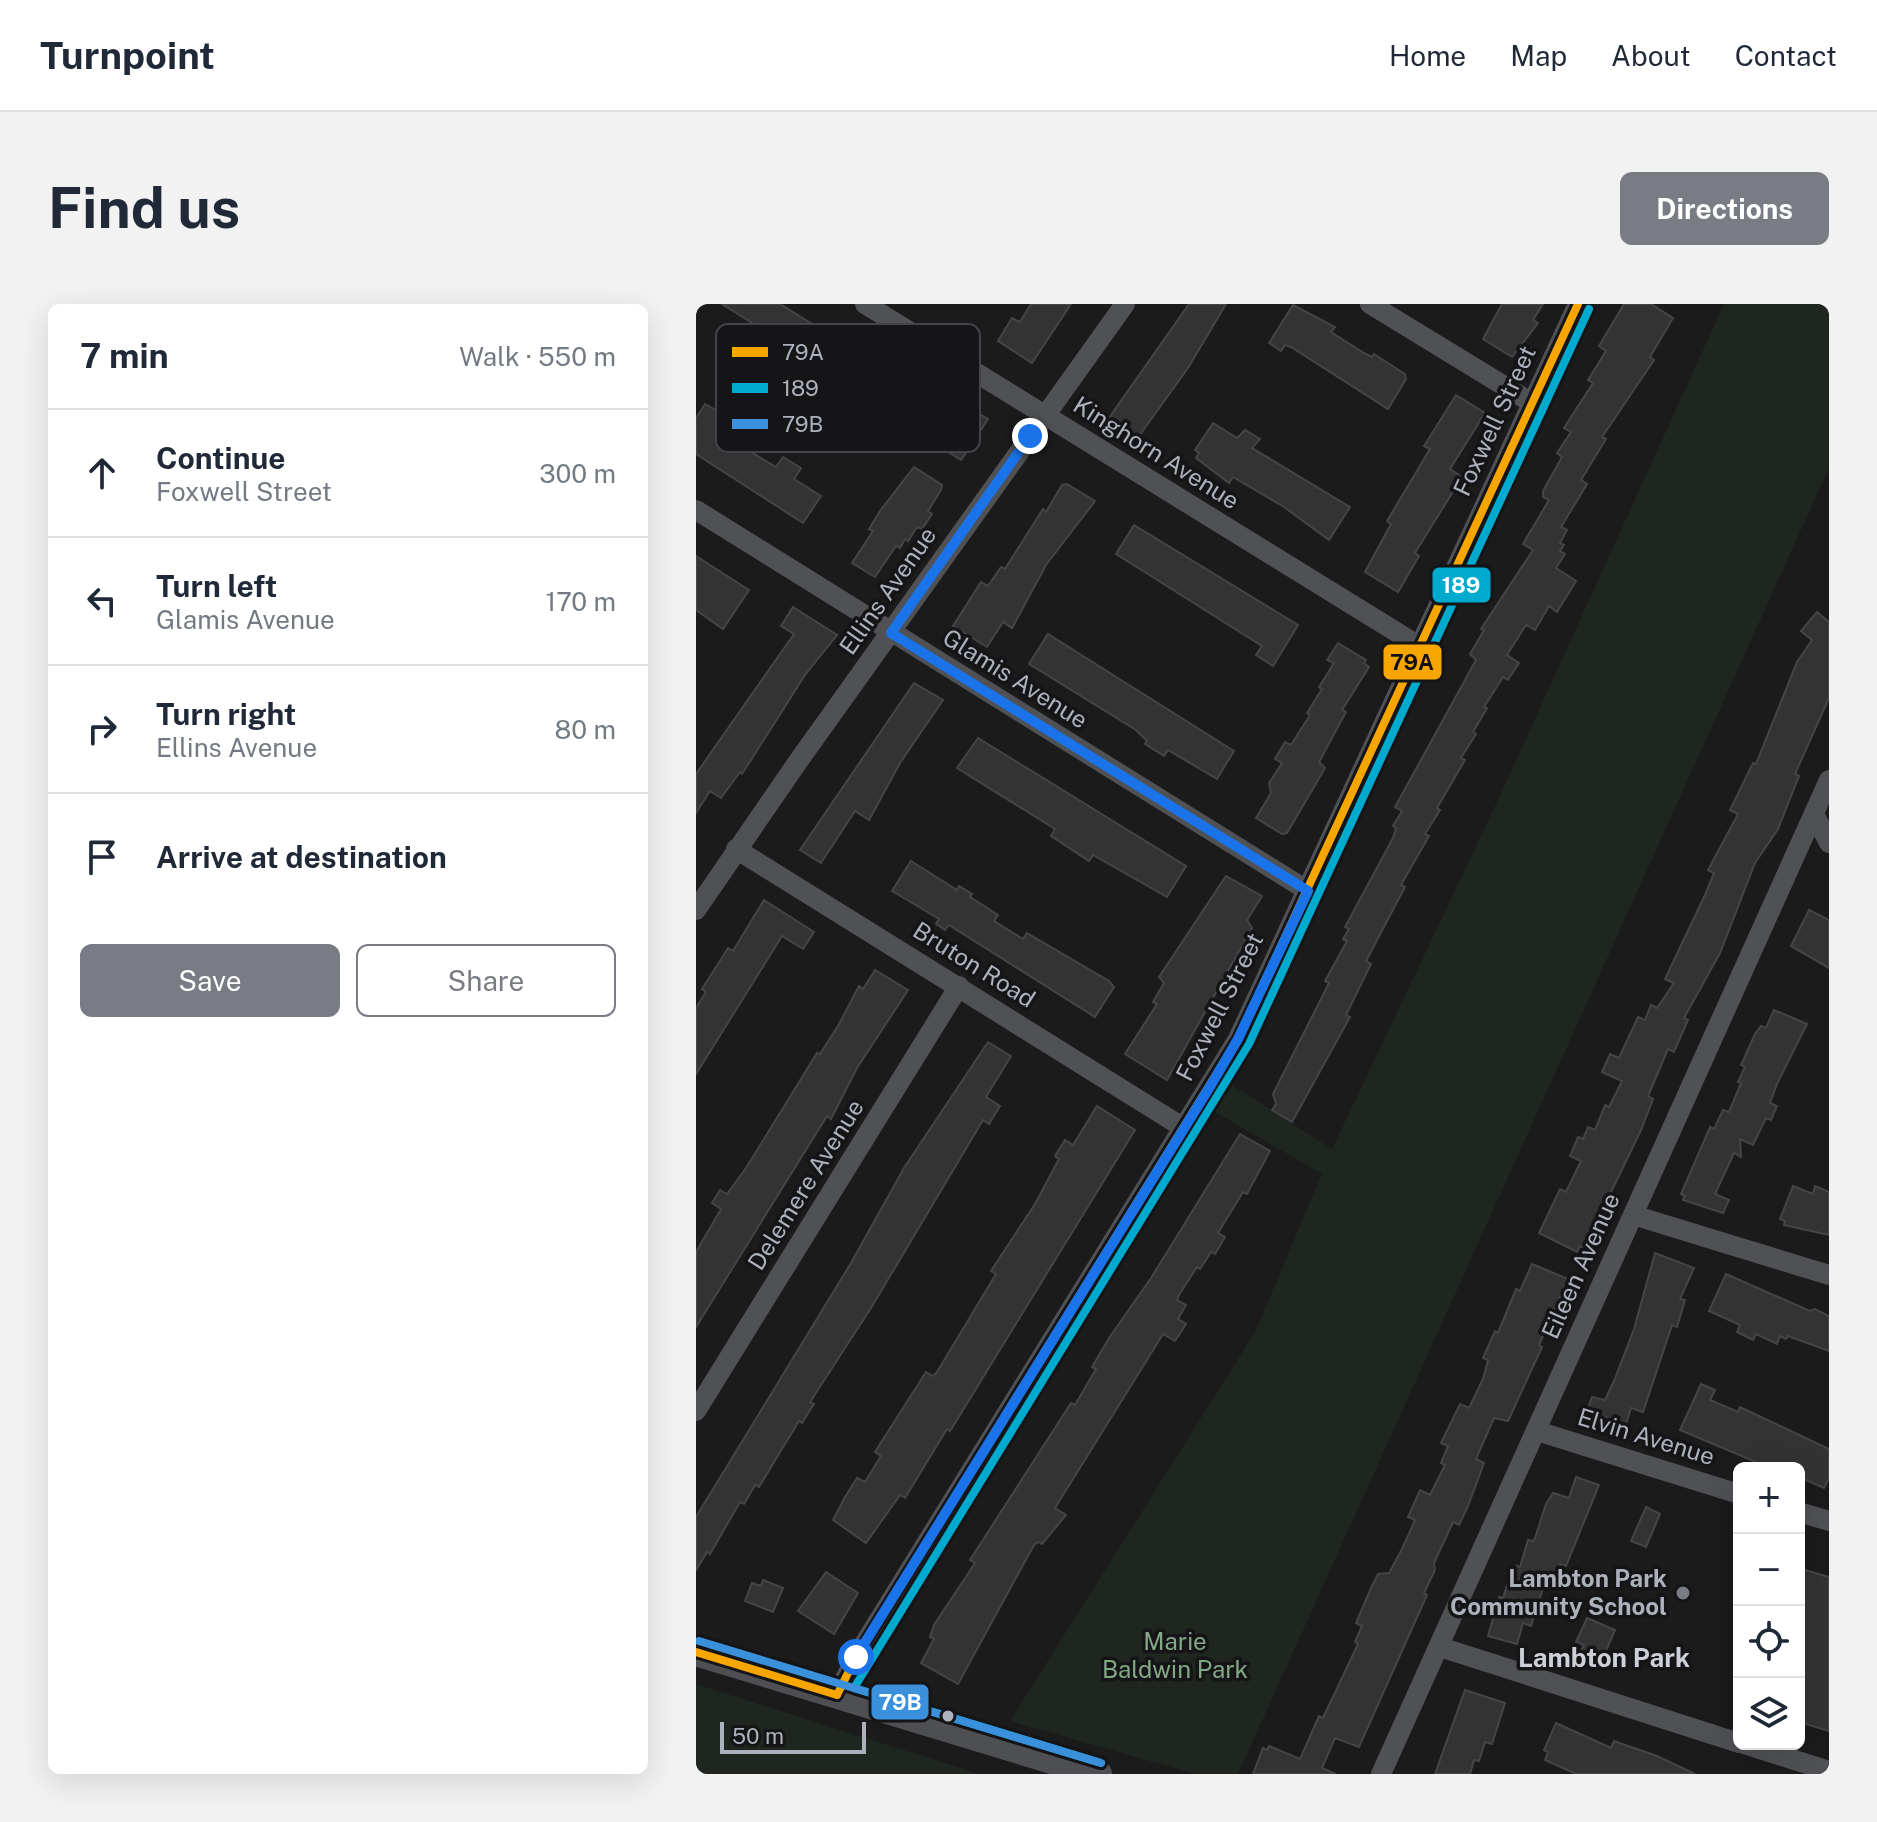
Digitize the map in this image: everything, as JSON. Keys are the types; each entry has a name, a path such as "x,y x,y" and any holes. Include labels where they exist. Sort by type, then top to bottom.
{"main road":[{"path":"696,1652 1098,1774"}],"street":[{"name":"Kinghorn Avenue","path":"865,304 897,324"},
{"name":"Ellins Avenue","path":"696,910 736,849 1125,304"},
{"path":"1370,304 1532,403"},
{"name":"Foxwell Street","path":"837,1695 856,1657 1238,1039 1578,304"},
{"name":"Kinghorn Avenue","path":"980,375 1419,646"},
{"name":"Glamis Avenue","path":"696,510 1308,891"},
{"name":"Eileen Avenue","path":"1381,1774 1829,780"},
{"path":"1814,814 1829,843"},
{"name":"Bruton Road","path":"736,849 1184,1128"},
{"name":"Delemere Avenue","path":"696,1411 959,986"},
{"path":"1633,1215 1829,1275"},
{"name":"Elvin Avenue","path":"1537,1431 1733,1492"},
{"path":"1805,1514 1829,1521"},
{"path":"1440,1647 1733,1740"},
{"path":"1763,1750 1829,1771"}],"green space":[{"name":"Marie Baldwin Park","path":"1724,304 1829,304 1829,468 1238,1774 1195,1774 1010,1721 1255,1332 1322,1174 1215,1112 1232,1085 1332,1149 1497,802"},
{"path":"696,1684 979,1774 696,1774"}],"building":[{"path":"722,304 780,304 812,324 754,324"},
{"path":"1031,304 1071,304 1032,363 998,341 1012,318 1020,322"},
{"path":"1189,304 1226,304 1188,368 1139,436 1109,418"},
{"path":"1502,304 1543,304 1533,320 1538,323 1512,357 1483,339"},
{"path":"1624,304 1651,304 1673,318 1650,357 1654,360 1602,437 1606,439 1581,480 1587,484 1561,527 1567,530 1560,543 1564,545 1560,551 1565,554 1556,568 1576,581 1557,612 1549,606 1535,630 1526,625 1507,655 1519,663 1508,680 1503,677 1484,707 1487,708 1473,732 1476,734 1461,758 1465,760 1437,808 1440,810 1425,834 1429,836 1401,885 1405,887 1366,961 1371,964 1346,1015 1350,1017 1292,1122 1272,1110 1276,1104 1273,1094 1329,983 1325,981 1347,941 1343,939 1349,929 1345,927 1393,838 1396,828 1393,826 1402,811 1395,807 1476,660 1470,654 1484,630 1481,629 1533,550 1523,544 1549,500 1543,497 1543,491 1562,457 1557,453 1571,432 1564,428 1593,383 1588,380 1606,351 1599,346"},
{"path":"1293,305 1335,327 1331,332 1364,353 1372,357 1374,354 1405,374 1406,379 1388,409 1291,347 1285,345 1281,351 1269,343"},
{"path":"1456,395 1485,413 1450,469 1462,477 1415,553 1419,556 1398,592 1365,572 1391,524 1387,521 1430,449 1424,446"},
{"path":"705,404 716,410 716,452 751,452 776,467 783,457 801,468 794,479 821,496 803,523 696,454 696,418"},
{"path":"980,414 988,419 980,431"},
{"path":"1213,423 1237,438 1245,430 1260,439 1252,448 1350,507 1329,540 1284,507 1233,477 1229,483 1196,458 1199,453 1195,450"},
{"path":"948,452 966,452 961,460"},
{"path":"914,467 942,485 941,490 928,511 932,514 922,529 917,527 908,541 905,539 900,548 896,546 875,577 852,563 873,531 869,529 880,511"},
{"path":"1067,484 1095,501 1046,565 1012,628 1003,622 987,647 953,626 981,582 988,586 1001,567 1005,569 1043,509 1046,512 1062,485"},
{"path":"1134,525 1298,625 1273,666 1256,655 1262,646 1116,554"},
{"path":"696,556 749,590 723,629 696,610"},
{"path":"793,607 837,635 805,675 742,774 740,772 721,798 710,791 696,813 696,774 794,634 781,626"},
{"path":"1817,612 1829,622 1829,698 1795,774 1799,776 1778,829 1755,863 1720,953 1684,1018 1688,1020 1674,1052 1668,1049 1648,1096 1653,1099 1641,1130 1584,1248 1580,1246 1577,1252 1539,1233 1560,1189 1566,1192 1581,1161 1570,1156 1578,1137 1583,1139 1588,1127 1595,1130 1605,1105 1609,1107 1622,1081 1602,1072 1610,1054 1619,1058 1638,1017 1645,1020 1651,1005 1657,1008 1674,983 1665,979 1714,873 1708,870 1738,814 1730,810 1753,763 1756,764 1797,662 1812,640 1801,631"},
{"path":"1048,634 1234,751 1217,779 1168,750 1164,756 1145,744 1147,741 1136,730 1029,664"},
{"path":"1338,643 1366,660 1364,663 1369,667 1342,710 1346,712 1319,762 1325,768 1287,833 1282,834 1256,818 1271,793 1269,783 1282,763 1275,759 1285,742 1291,745 1310,715 1307,713 1322,689 1319,687 1334,663 1327,660"},
{"path":"914,683 943,700 900,763 869,820 855,811 821,863 800,850"},
{"path":"978,738 1186,866 1167,897 1093,855 1089,861 1051,836 1055,829 957,768"},
{"path":"911,861 957,890 959,886 972,894 970,897 998,915 994,921 1023,939 1027,933 1109,981 1114,987 1095,1017 949,925 945,930 936,924 939,919 892,891"},
{"path":"1226,876 1262,896 1247,920 1252,928 1167,1080 1125,1054 1157,1004 1153,1002 1164,983 1159,977"},
{"path":"764,900 814,932 803,949 782,936 696,1074 696,1008 706,992 702,989 728,948 733,951"},
{"path":"1809,910 1829,920 1829,968 1791,946"},
{"path":"875,970 908,990 857,1068 831,1119 827,1116 696,1327 696,1252 721,1209 712,1203 720,1190 727,1194 746,1168 817,1053 820,1054 838,1026 859,986 863,989"},
{"path":"1774,1010 1807,1024 1777,1084 1770,1103 1777,1106 1771,1120 1766,1118 1753,1145 1740,1139 1741,1157 1734,1153 1715,1194 1729,1200 1723,1213 1683,1200 1685,1196 1681,1194 1710,1127 1714,1129 1723,1110 1729,1112 1741,1083 1738,1082 1745,1067 1741,1065 1755,1034 1761,1026 1766,1028"},
{"path":"988,1042 1011,1056 986,1097 1000,1106 989,1124 983,1120 871,1308 810,1402 814,1404 802,1423 799,1421 759,1487 755,1485 744,1504 740,1502 710,1554 707,1552 696,1570 696,1517 851,1263 904,1168"},
{"path":"1097,1106 1135,1130 950,1431 947,1429 905,1498 900,1495 866,1543 833,1520 845,1497 857,1478 865,1482 881,1456 875,1452 926,1372 933,1376 937,1372 996,1274 991,1271 1035,1204 1059,1159 1055,1156 1065,1140 1073,1145"},
{"path":"1240,1134 1270,1151 1247,1194 1243,1192 1218,1233 1225,1237 1215,1254 1211,1252 1200,1269 1197,1267 1179,1295 1177,1300 1186,1305 1178,1319 1186,1324 1175,1341 1163,1334 1055,1508 1066,1515 1042,1544 1038,1542 1034,1545 958,1684 921,1663 934,1639 930,1637 934,1625 975,1563 970,1560 1071,1403 1075,1405 1096,1369 1092,1367 1109,1338 1151,1278"},
{"path":"1793,1186 1813,1194 1815,1186 1829,1192 1829,1235 1784,1225 1785,1221 1780,1219"},
{"path":"1655,1253 1694,1268 1680,1299 1685,1300 1677,1327 1672,1325 1643,1412 1631,1408 1626,1424 1587,1411 1592,1397 1605,1400 1614,1381 1634,1329"},
{"path":"1532,1264 1568,1279 1539,1345 1542,1347 1508,1421 1494,1418 1476,1459 1484,1463 1468,1506 1459,1525 1453,1522 1434,1563 1435,1570 1424,1593 1427,1595 1359,1747 1335,1738 1322,1768 1336,1774 1253,1774 1263,1748 1267,1750 1269,1746 1300,1759 1319,1716 1323,1718 1358,1644 1355,1642 1362,1626 1356,1623 1371,1588 1378,1574 1389,1573 1402,1549 1415,1520 1408,1517 1420,1490 1430,1495 1445,1465 1441,1463 1448,1446 1441,1443 1460,1404 1469,1408 1483,1379 1488,1360 1483,1358 1495,1331 1498,1333 1516,1289 1520,1291"},
{"path":"1726,1274 1810,1311 1815,1309 1829,1316 1829,1351 1788,1336 1786,1339 1780,1336 1777,1344 1756,1334 1753,1340 1737,1332 1740,1325 1709,1311"},
{"path":"1701,1384 1715,1390 1710,1400 1738,1412 1740,1407 1829,1449 1829,1478 1824,1488 1805,1480 1805,1462 1756,1462 1680,1430"},
{"path":"1576,1477 1599,1485 1566,1566 1560,1564 1554,1585 1545,1582 1531,1626 1523,1623 1517,1644 1488,1636 1499,1597 1503,1598 1516,1566 1520,1567 1528,1540 1534,1541 1546,1504 1553,1493 1569,1498"},
{"path":"1646,1507 1660,1514 1646,1547 1631,1541"},
{"path":"1805,1570 1829,1577 1829,1731 1805,1724"},
{"path":"826,1572 858,1593 834,1634 798,1611"},
{"path":"763,1580 783,1588 773,1612 745,1601 752,1583 761,1586"},
{"path":"1587,1618 1615,1630 1602,1660 1581,1651 1584,1645 1576,1642"},
{"path":"1465,1690 1505,1703 1492,1744 1485,1742 1479,1761 1474,1760 1470,1774 1435,1774"},
{"path":"1556,1723 1611,1748 1614,1741 1695,1774 1576,1774 1545,1760 1548,1752 1544,1750"}],"transit line":[{"name":"79A","path":"837,1695 856,1657 1238,1039 1578,304"},
{"name":"189","path":"1101,1763 854,1688 1249,1044 1589,309"},
{"name":"79B","path":"699,1641 1101,1763"},
{"name":"79A","path":"696,1652 837,1695"}],"place":[{"name":"Lambton Park Community School","path":"1683,1593"}],"district":[{"name":"Lambton Park","path":"1604,1658"}],"route":[{"path":"856,1657 1211,1085 1238,1039 1308,891 891,633 1030,436"}]}
